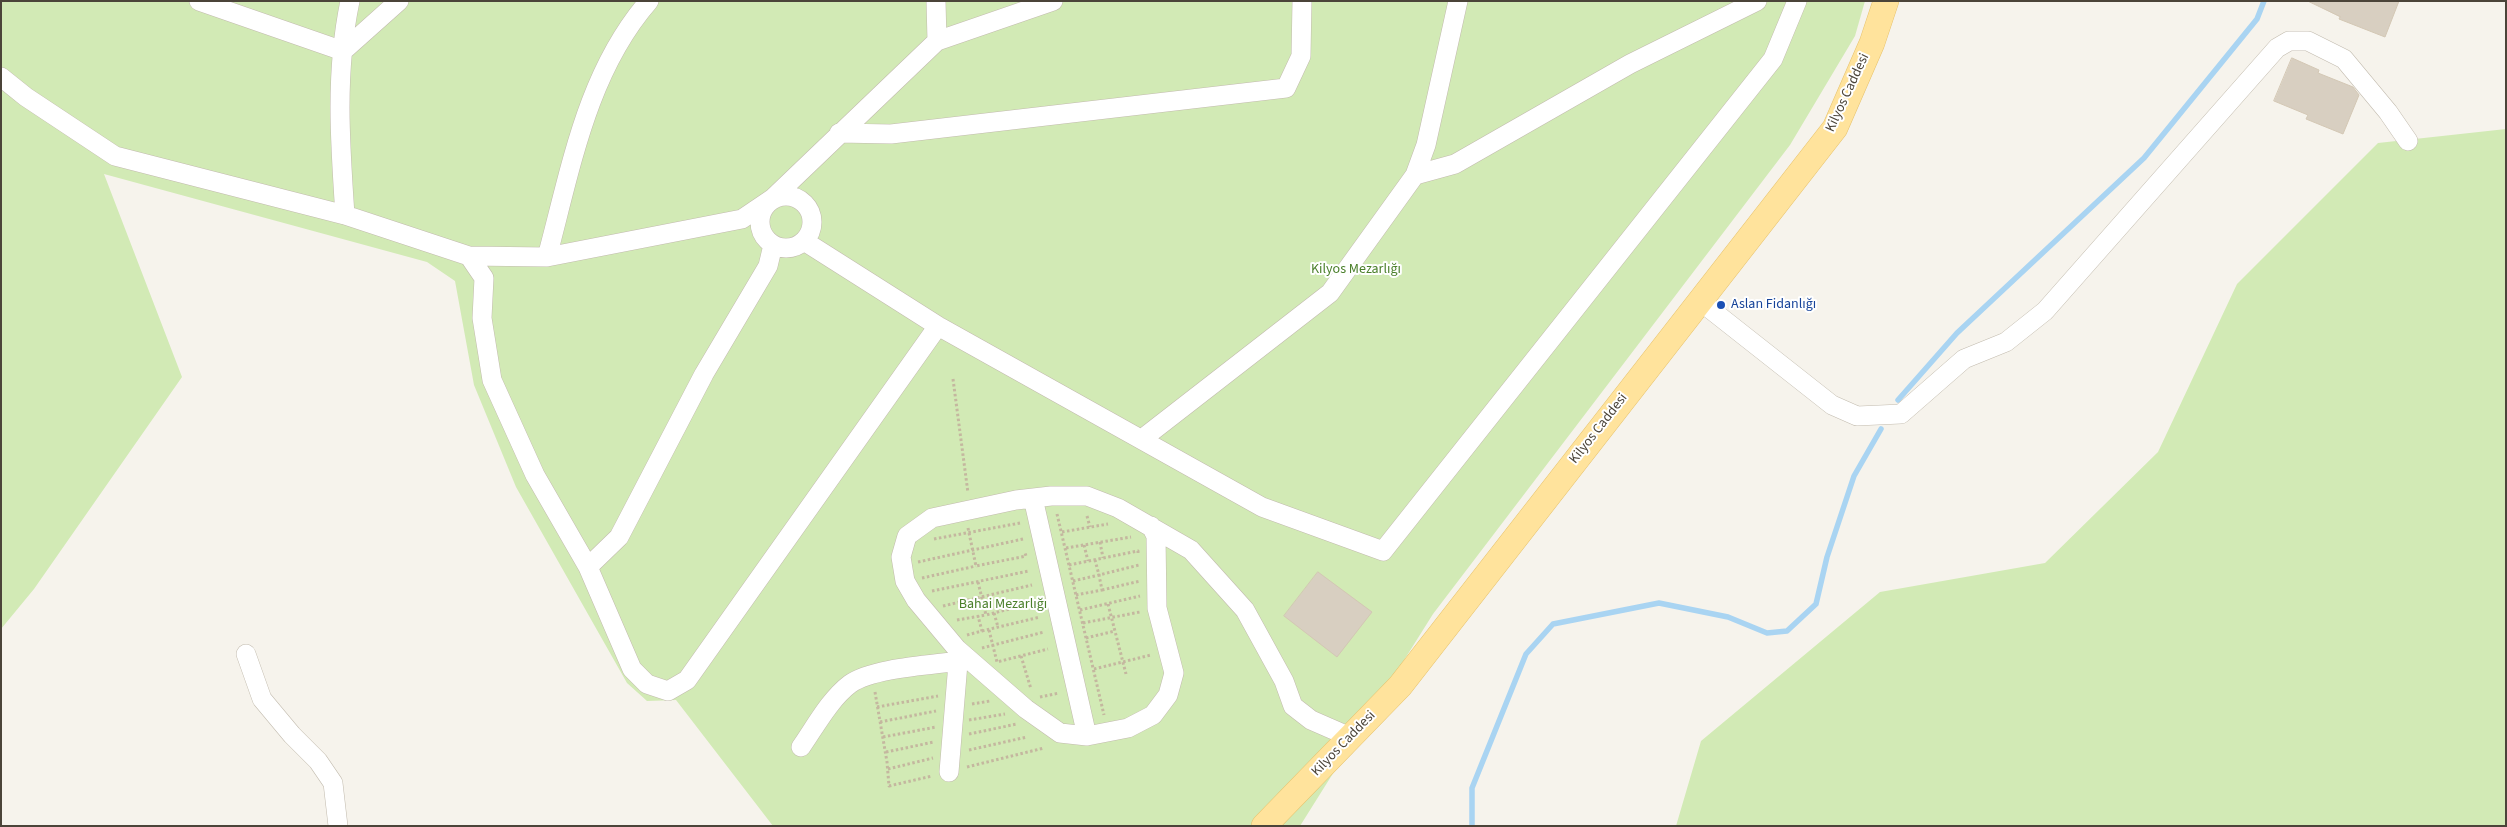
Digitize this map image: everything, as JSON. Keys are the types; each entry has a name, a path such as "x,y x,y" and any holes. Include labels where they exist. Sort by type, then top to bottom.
{"main road":[{"name":"Kilyos Caddesi","path":"1264,826 1400,686 1835,128 1872,43 1886,1"}],"street":[{"path":"199,1 343,51"},
{"path":"345,215 338,129 344,32 350,1"},
{"path":"343,51 399,1"},
{"path":"547,256 585,115 606,67 631,22 649,1"},
{"path":"936,1 937,40"},
{"path":"1,77 26,97 115,156 345,215 469,256 547,256 742,219 773,198 783,195 800,199 806,205 812,222 810,231 804,241 793,247 785,248 773,246 764,239 759,220 762,211 773,198 839,133 937,40 1053,1"},
{"path":"839,133 891,134 1286,88 1301,56 1302,1"},
{"path":"1142,439 1330,293 1415,175 1426,145 1458,1"},
{"path":"1415,175 1455,164 1630,64 1757,1"},
{"path":"804,241 938,326 1262,507 1383,551 1773,59 1797,1"},
{"path":"1700,300 1832,405 1857,416 1901,414 1964,359 2006,342 2045,311 2277,48 2290,40 2308,42 2344,58 2388,112 2408,141"},
{"path":"588,567 619,537 704,374 768,266 773,246"},
{"path":"469,256 484,278 482,318 492,380 536,475 588,567 632,669 647,684 668,691 687,680 938,326"},
{"path":"948,772 955,692 934,620 901,557 907,536 932,518 967,509 1053,496 1087,496 1118,508 1191,550 1245,610 1284,681 1292,706 1311,720 1350,737"},
{"path":"1024,499 1088,736"},
{"path":"934,620 1026,710 1060,733 1088,736 1128,728 1153,715 1168,695 1174,673 1157,608 1148,526"},
{"path":"1151,562 1172,545 1191,550"},
{"path":"801,748 830,706 851,684 875,673 934,620"},
{"path":"246,654 262,699 292,735 318,761 333,783 338,826"}],"path":[{"path":"953,379 969,533 976,566"},
{"path":"1053,496 1108,732"},
{"path":"934,620 976,566 1026,556 1020,522 1024,499"},
{"path":"904,544 1020,522"},
{"path":"1062,532 1148,526"},
{"path":"1066,548 1100,542 1148,526"},
{"path":"934,620 972,550 1023,539"},
{"path":"1100,542 1103,558"},
{"path":"1084,545 1088,561"},
{"path":"1069,565 1138,551 1151,562"},
{"path":"1095,560 1102,590"},
{"path":"1073,580 1099,576 1151,562"},
{"path":"1143,604 1140,582 1151,562"},
{"path":"934,620 978,582 1029,571"},
{"path":"978,582 986,615"},
{"path":"1076,595 1140,582"},
{"path":"934,620 982,598 1032,585"},
{"path":"1080,610 1141,596"},
{"path":"934,620 986,615 1037,602"},
{"path":"1108,604 1126,674"},
{"path":"1083,623 1144,611"},
{"path":"994,612 998,627"},
{"path":"978,616 982,631"},
{"path":"934,620 982,631 1040,617"},
{"path":"934,620 993,644 1044,632"},
{"path":"989,630 997,662 1048,649"},
{"path":"1086,638 1114,631"},
{"path":"1094,669 1153,654"},
{"path":"1022,656 1034,698 1058,693"},
{"path":"884,688 874,690 887,762 889,786 1044,748"},
{"path":"877,707 955,692"}],"green space":[{"name":"Kilyos Mezarlığı","path":"1,1 1865,1 1855,36 1790,145 1433,614 1300,826 773,826 676,700 647,701 627,683 516,487 474,385 455,281 427,262 104,174 182,377 34,589 1,629"},
{"path":"2506,129 2506,826 1676,826 1701,741 1880,592 2045,563 2158,452 2237,284 2378,143"}],"building":[{"path":"2308,1 2399,1 2385,37 2339,19 2340,17"},
{"path":"2292,58 2319,70 2318,73 2353,87 2359,95 2343,134 2306,119 2308,115 2274,101"},
{"path":"1318,572 1372,612 1337,657 1284,616"}],"waterway":[{"path":"1898,400 1957,333 2144,158 2257,19 2264,1"},
{"path":"1472,826 1472,788 1526,654 1553,624 1659,603 1728,617 1767,633 1787,631 1816,604 1827,557 1854,476 1881,429"}],"place":[{"name":"Aslan Fidanlığı","path":"1721,305"}],"park label":[{"name":"Bahai Mezarlığı","path":"1003,605"}]}
